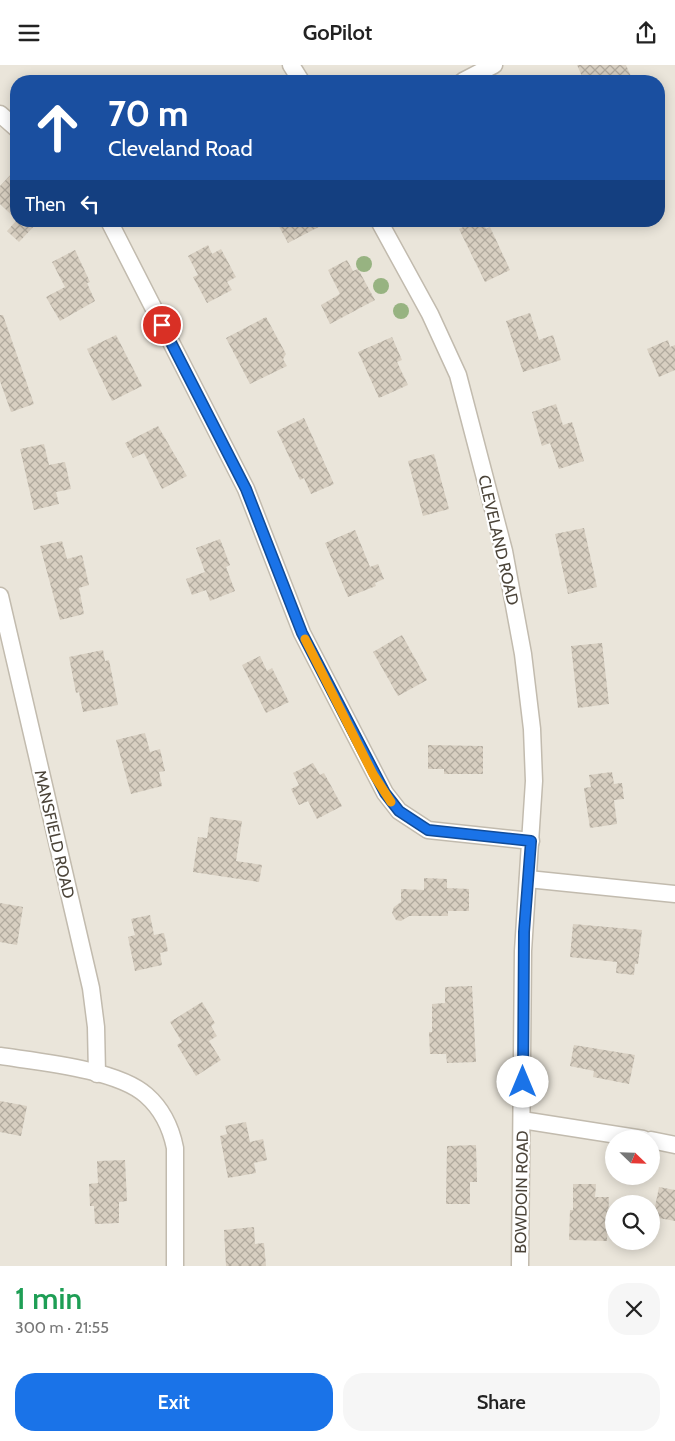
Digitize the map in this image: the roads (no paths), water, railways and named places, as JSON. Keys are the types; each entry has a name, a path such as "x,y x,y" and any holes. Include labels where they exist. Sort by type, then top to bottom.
{"street":[{"path":"475,75 494,65"},
{"path":"0,114 10,122"},
{"path":"112,227 246,489 302,633 385,793 399,811 428,830 531,841"},
{"name":"CLEVELAND ROAD","path":"382,227 430,314 454,363 504,551 523,654 532,729 534,781 528,879"},
{"name":"MANSFIELD ROAD","path":"0,596 91,988 96,1027 97,1074"},
{"path":"528,879 675,894"},
{"name":"BOWDOIN ROAD","path":"520,1266 523,951 528,879"},
{"path":"0,1056 97,1074 131,1086 145,1094 161,1113 170,1130 176,1159 175,1266"},
{"path":"522,1120 605,1133"},
{"path":"660,1142 675,1145"}]}
